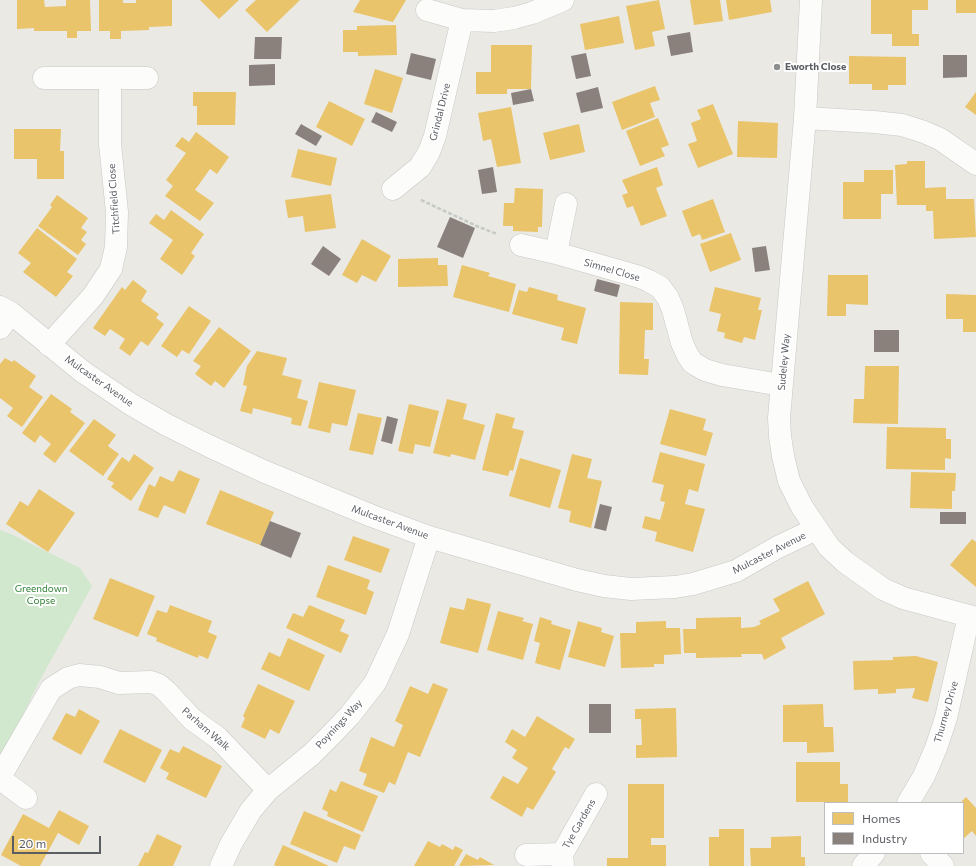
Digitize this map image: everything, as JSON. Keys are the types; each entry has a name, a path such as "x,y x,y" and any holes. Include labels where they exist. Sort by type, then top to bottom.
{"street":[{"path":"427,10 462,20 494,21 532,13 563,0"},
{"name":"Sudeley Way","path":"811,0 805,118 781,385 779,418 783,456 790,481 802,507 829,547 845,562 883,589 904,598 972,617"},
{"name":"Grindal Drive","path":"393,188 420,167 429,152 435,136 462,20"},
{"path":"44,78 146,78"},
{"name":"Titchfield Close","path":"49,345 93,296 111,268 115,258 117,212 110,144 110,78"},
{"path":"805,118 902,125 940,139 976,164"},
{"path":"556,253 566,204"},
{"name":"Simnel Close","path":"521,245 556,253 640,277 660,287 668,298 673,310 682,343 693,363 705,370 722,375 781,385"},
{"name":"Mulcaster Avenue","path":"4,316 49,345 83,372 132,405 167,425 257,468 372,516 429,537 577,580 604,586 639,588 674,587 693,584 736,571 778,547 816,529"},
{"name":"Poynings Way","path":"221,866 243,822 251,810 268,790 312,754 332,734 350,715 375,683 398,634 429,537"},
{"name":"Thurney Drive","path":"909,802 924,776 936,748 946,718 972,617"},
{"name":"Parham Walk","path":"26,798 0,778 51,688 68,678 79,675 100,677 119,683 151,682 159,685 166,690 192,719 218,738 268,790"},
{"name":"Tye Gardens","path":"526,855 562,860 596,794"},
{"path":"863,866 873,854"},
{"path":"932,854 943,866"}],"path":[{"path":"393,188 479,227 512,239 521,245"}],"green space":[{"name":"Greendown Copse","path":"0,530 80,568 92,586 39,682 0,761"}],"building: Homes":[{"path":"17,0 44,0 45,7 66,6 66,0 90,0 91,31 77,31 77,38 67,38 67,31 34,31 34,28 17,29"},
{"path":"99,0 123,0 123,3 136,3 136,0 172,0 172,26 149,27 149,30 121,31 121,39 110,39 110,31 99,31"},
{"path":"200,0 239,0 219,19"},
{"path":"256,0 300,0 267,32 245,10"},
{"path":"360,0 406,0 393,22 353,12"},
{"path":"659,0 665,29 652,32 655,46 635,50 626,6"},
{"path":"690,0 720,0 723,21 694,25"},
{"path":"726,0 770,0 772,12 729,20"},
{"path":"871,0 928,0 928,10 912,10 912,34 919,34 919,46 892,46 892,34 871,34"},
{"path":"956,0 976,0 976,13 956,13"},
{"path":"619,16 624,43 585,50 580,24"},
{"path":"396,25 397,55 358,56 358,52 343,52 343,30 357,30 357,26"},
{"path":"491,45 532,45 531,89 507,89 507,94 476,94 476,72 491,72"},
{"path":"849,56 906,57 906,85 888,85 888,90 872,90 872,84 849,84"},
{"path":"375,69 403,78 392,113 364,104"},
{"path":"655,86 660,100 650,103 655,117 622,130 612,102"},
{"path":"193,92 236,92 235,125 197,125 197,106 193,106"},
{"path":"976,92 976,115 965,107"},
{"path":"329,101 365,119 352,146 316,127"},
{"path":"713,104 733,154 698,168 688,144 697,141 691,123 701,119 697,110"},
{"path":"511,107 521,163 497,167 491,139 483,141 478,113"},
{"path":"658,118 669,145 661,148 665,156 640,166 626,131"},
{"path":"738,121 778,123 777,158 737,157"},
{"path":"579,124 585,152 550,160 543,133"},
{"path":"14,129 61,129 60,151 64,151 64,179 37,179 37,159 14,159"},
{"path":"196,132 229,157 217,174 210,169 195,190 214,203 200,221 165,196 173,186 166,180 186,153 175,146 182,137 189,142"},
{"path":"298,149 337,158 331,186 291,177"},
{"path":"907,161 925,161 925,188 946,187 946,199 974,199 976,237 934,239 933,211 926,211 926,205 897,205 895,165 907,164"},
{"path":"657,167 663,185 656,188 667,216 641,226 633,206 627,208 622,195 628,193 622,180"},
{"path":"864,170 893,170 893,194 881,194 881,219 843,219 843,182 864,182"},
{"path":"515,188 543,189 542,227 538,227 538,232 513,231 513,226 503,226 504,203 514,203"},
{"path":"331,194 336,228 305,232 303,216 288,218 285,200"},
{"path":"57,195 88,218 81,228 87,232 81,240 86,244 78,255 38,226 52,207 50,205"},
{"path":"713,199 725,232 702,240 700,234 692,237 682,211"},
{"path":"171,210 204,234 191,253 195,256 182,275 160,259 173,240 149,223 156,214 164,220"},
{"path":"37,228 77,259 67,272 73,276 56,297 23,272 31,263 18,253"},
{"path":"731,233 741,260 710,272 700,244"},
{"path":"362,239 391,256 376,282 362,275 357,283 342,275"},
{"path":"438,258 438,265 447,265 448,286 398,287 398,259"},
{"path":"462,265 490,273 488,276 516,284 509,312 453,297"},
{"path":"828,275 868,275 868,305 846,304 846,316 827,316"},
{"path":"133,280 147,291 141,301 159,314 156,318 164,324 148,346 141,341 130,356 119,348 125,339 110,329 105,336 93,328 122,287 125,290"},
{"path":"529,287 558,295 557,300 586,308 577,344 561,340 564,328 512,314 519,290 527,292"},
{"path":"715,287 761,298 758,310 762,310 755,340 744,337 742,343 724,338 725,333 717,331 721,314 709,311"},
{"path":"946,294 976,295 976,332 963,332 963,319 946,319"},
{"path":"620,302 653,303 653,330 645,330 644,359 649,359 648,375 619,374"},
{"path":"189,306 211,321 189,354 182,350 177,357 161,346"},
{"path":"219,327 251,351 224,388 215,381 211,386 195,374 201,366 193,361"},
{"path":"257,351 287,358 282,375 302,380 297,398 308,401 301,426 291,424 292,418 253,408 252,414 240,411 247,386 243,385 247,366"},
{"path":"5,358 12,362 14,360 36,376 29,387 43,397 22,427 7,416 13,408 0,398 0,364"},
{"path":"865,366 899,366 898,424 853,423 854,399 864,399"},
{"path":"319,382 356,390 347,426 332,423 330,433 308,428"},
{"path":"51,394 72,409 70,412 85,423 55,463 43,454 51,444 40,435 35,443 22,433"},
{"path":"447,399 467,404 463,419 485,425 475,460 451,454 450,457 433,453"},
{"path":"409,404 439,411 430,447 415,444 413,454 398,451"},
{"path":"670,409 706,419 703,430 713,433 706,456 660,444"},
{"path":"358,413 382,418 373,455 349,450"},
{"path":"496,413 515,418 512,428 524,431 513,471 510,470 508,476 482,470"},
{"path":"94,419 116,435 108,446 119,454 103,476 69,451"},
{"path":"887,427 946,428 946,439 951,439 951,459 945,458 945,470 886,469"},
{"path":"660,452 705,464 698,492 689,489 685,504 705,509 693,552 655,541 657,532 642,528 645,516 660,520 665,502 660,501 664,485 652,482"},
{"path":"134,454 154,468 131,501 111,487 114,483 107,479 122,457 129,462"},
{"path":"572,454 592,459 587,478 602,481 591,528 569,522 571,511 558,508"},
{"path":"520,458 561,470 550,508 509,496"},
{"path":"179,470 200,479 185,514 164,505 158,518 138,510 149,484 155,487 160,476 173,482"},
{"path":"911,472 956,473 955,491 952,491 952,509 910,508"},
{"path":"39,489 75,513 48,552 6,524 20,501 28,506"},
{"path":"220,490 274,512 260,545 206,524"},
{"path":"353,536 390,549 381,573 344,560"},
{"path":"972,539 976,542 976,587 950,565"},
{"path":"328,565 370,580 367,589 374,592 366,615 316,597"},
{"path":"110,578 155,596 138,637 93,619"},
{"path":"808,581 825,614 781,638 786,648 764,660 762,654 741,654 742,657 696,658 696,653 684,653 683,629 696,629 696,618 741,617 741,628 754,627 761,624 759,621 780,611 773,599"},
{"path":"467,598 491,604 478,653 440,643 450,607 464,610"},
{"path":"170,605 212,621 208,632 217,636 208,659 199,655 198,658 156,641 157,638 147,634 157,610 167,613"},
{"path":"309,605 345,620 340,631 349,635 341,653 286,628 293,613 303,617"},
{"path":"498,611 524,618 522,621 533,624 523,660 487,650"},
{"path":"540,617 552,621 551,624 571,630 560,670 535,663 540,643 534,641"},
{"path":"578,621 602,628 601,632 614,636 605,667 568,657"},
{"path":"666,621 666,628 680,628 681,654 664,655 664,664 654,664 654,667 621,668 620,633 636,633 636,622"},
{"path":"288,638 325,655 309,691 261,669 269,652 280,657"},
{"path":"916,656 938,662 928,702 912,698 915,688 896,689 896,693 878,694 878,689 854,690 853,661 893,660 893,657"},
{"path":"433,683 448,689 420,757 408,752 395,785 389,782 384,793 363,785 367,774 359,771 371,737 394,747 403,725 395,721 410,686 428,694"},
{"path":"258,684 295,701 279,734 270,729 265,739 241,727 245,718 243,716"},
{"path":"823,704 824,727 833,727 834,752 807,753 807,742 783,742 783,705"},
{"path":"676,708 677,757 636,758 636,745 642,745 641,719 635,719 635,709"},
{"path":"79,709 100,721 81,755 52,739 66,713 75,717"},
{"path":"537,716 575,739 569,749 565,747 552,769 556,772 533,810 527,807 522,817 490,798 503,776 518,784 528,768 512,758 517,750 505,742 512,729 525,737"},
{"path":"120,729 162,750 145,783 103,762"},
{"path":"183,746 222,766 206,798 166,779 169,773 160,768 170,749 179,753"},
{"path":"796,762 840,762 840,784 848,784 848,802 796,802"},
{"path":"341,781 378,796 363,832 327,816 328,812 322,809 330,789 336,792"},
{"path":"628,784 664,784 664,838 651,838 651,845 666,845 666,866 607,866 607,858 628,858"},
{"path":"966,797 976,808 976,836 972,831 964,838 964,802 961,802"},
{"path":"59,810 89,826 79,845 58,833 40,866 21,866 1,855 23,814 49,828"},
{"path":"304,811 361,835 355,850 344,846 337,863 290,844"},
{"path":"719,829 744,829 744,866 709,866 709,837 719,837"},
{"path":"157,834 182,846 173,866 138,866 145,852 148,853"},
{"path":"801,836 801,857 805,857 805,866 751,866 750,848 771,848 771,837"},
{"path":"428,841 440,847 442,844 453,850 455,846 463,850 454,866 414,866"},
{"path":"283,845 329,866 276,866 274,865"},
{"path":"466,854 478,860 480,857 494,865 459,866"}],"building: Industry":[{"path":"690,32 693,52 671,56 667,36"},
{"path":"255,37 282,37 281,59 254,59"},
{"path":"411,53 436,59 431,80 406,74"},
{"path":"586,53 591,76 576,79 571,56"},
{"path":"943,55 967,55 967,77 943,78"},
{"path":"275,64 275,85 249,86 249,65"},
{"path":"598,87 603,108 581,113 576,93"},
{"path":"531,89 534,101 513,105 511,93"},
{"path":"376,112 397,122 392,132 371,122"},
{"path":"301,124 322,136 316,146 295,134"},
{"path":"493,167 497,192 482,194 478,170"},
{"path":"450,217 475,228 463,258 437,247"},
{"path":"323,246 341,259 329,276 311,264"},
{"path":"766,246 770,270 755,272 752,248"},
{"path":"597,279 620,285 617,297 594,291"},
{"path":"874,330 899,330 899,352 874,352"},
{"path":"387,416 398,419 392,444 381,441"},
{"path":"600,504 612,507 606,531 594,528"},
{"path":"940,512 966,512 966,524 940,524"},
{"path":"270,521 301,533 291,558 260,545"},
{"path":"589,704 611,704 611,733 589,733"}],"place":[{"name":"Eworth Close","path":"777,67"}]}
